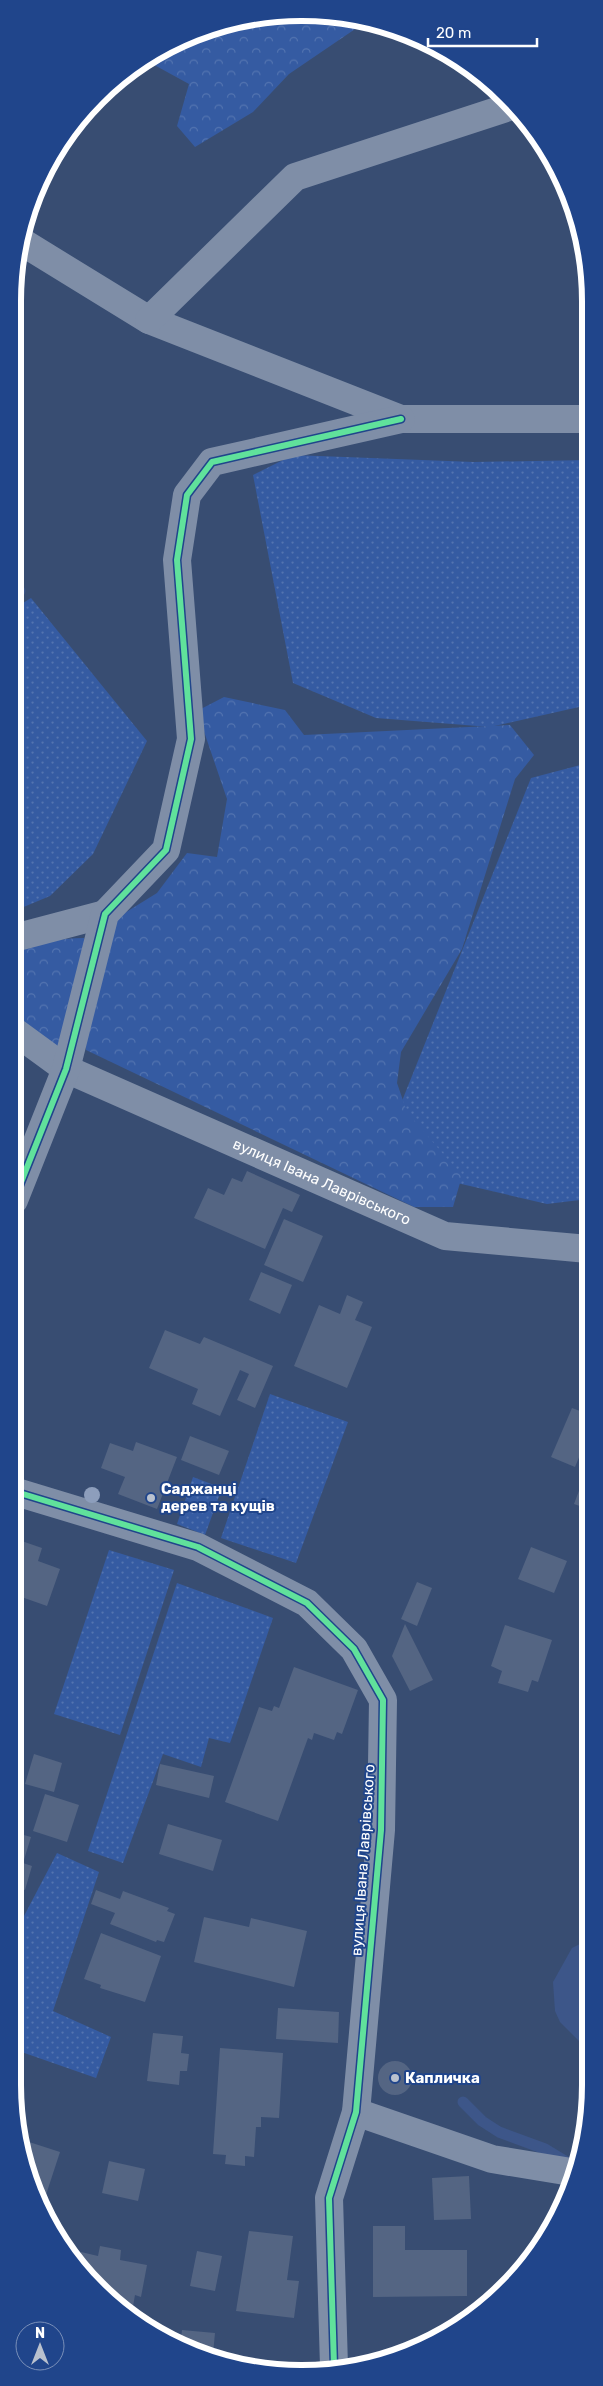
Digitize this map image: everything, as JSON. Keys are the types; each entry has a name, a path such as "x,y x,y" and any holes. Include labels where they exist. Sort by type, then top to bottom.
{"street":[{"path":"149,320 296,177 505,108"},
{"path":"27,245 149,320 401,419"},
{"path":"21,1182 66,1070 105,914 166,850 191,739 178,560 187,496 212,462 401,419 582,419"},
{"path":"21,936 105,914"},
{"name":"вулиця Івана Лаврівського","path":"21,1037 66,1070 445,1236 582,1248"},
{"name":"вулиця Івана Лаврівського","path":"21,1493 198,1547 307,1603 354,1649 383,1700 381,1830 356,2112 330,2198 334,2362"},
{"path":"356,2112 492,2159 568,2172"}],"green space":[{"path":"302,21 358,27 289,74 253,112 195,147 177,126 189,84 153,64 178,50 211,36 247,27"},
{"path":"293,455 474,462 582,460 582,706 490,727 376,718 293,683 253,475"},
{"path":"31,598 147,741 93,854 50,896 21,908 21,604"},
{"path":"224,697 285,710 304,735 510,725 534,755 515,779 462,949 401,1052 397,1083 407,1112 462,1176 453,1207 414,1207 86,1050 87,959 69,1037 49,1056 21,1041 21,950 49,942 84,938 87,953 102,927 157,893 187,853 217,857 227,799 197,711"},
{"path":"582,765 582,1200 547,1204 457,1183 390,1131 531,778"},
{"path":"270,1394 348,1422 296,1563 221,1538"},
{"path":"193,1477 222,1488 205,1535 177,1524"},
{"path":"109,1550 174,1570 120,1735 54,1714"},
{"path":"177,1583 273,1618 230,1743 209,1738 201,1767 163,1754 123,1863 88,1851"},
{"path":"57,1853 99,1872 53,2011 111,2037 96,2078 21,2052 21,1922"}],"shaded area":[{"path":"582,1943 582,2044 560,2022 555,2011 553,1982 572,1948"}],"building":[{"path":"247,1171 300,1195 292,1212 283,1208 265,1249 194,1218 208,1188 224,1195 232,1178 242,1182"},
{"path":"284,1219 323,1236 303,1282 264,1265"},
{"path":"261,1272 292,1285 280,1314 249,1300"},
{"path":"347,1295 363,1302 355,1320 372,1327 347,1388 294,1366 319,1305 340,1314"},
{"path":"165,1330 200,1344 204,1337 273,1366 255,1408 237,1400 249,1374 240,1370 220,1416 192,1404 198,1389 149,1368"},
{"path":"572,1408 582,1412 582,1450 575,1467 551,1457"},
{"path":"190,1436 229,1451 219,1475 181,1460"},
{"path":"136,1442 177,1457 157,1509 118,1494 125,1477 101,1468 110,1443 133,1451"},
{"path":"582,1483 582,1507 574,1504"},
{"path":"21,1541 42,1548 38,1561 60,1569 47,1606 21,1597"},
{"path":"531,1547 567,1561 554,1593 518,1579"},
{"path":"417,1582 432,1588 417,1626 401,1619"},
{"path":"405,1624 433,1680 410,1691 392,1656"},
{"path":"505,1625 552,1640 538,1682 532,1680 528,1692 498,1683 502,1671 491,1666"},
{"path":"294,1667 358,1690 342,1734 337,1732 334,1740 314,1733 312,1740 308,1738 278,1821 225,1802 259,1707 272,1711 274,1706 279,1708"},
{"path":"34,1754 62,1763 54,1792 25,1784"},
{"path":"160,1764 214,1776 209,1798 156,1785"},
{"path":"45,1794 79,1805 67,1842 33,1831"},
{"path":"168,1824 222,1840 213,1871 159,1854"},
{"path":"21,1834 31,1837 23,1863 32,1866 25,1890 21,1889"},
{"path":"96,1890 120,1899 123,1891 169,1908 167,1911 175,1914 164,1942 157,1940 156,1942 110,1924 115,1913 91,1904"},
{"path":"204,1917 249,1927 251,1918 307,1931 294,1987 194,1962"},
{"path":"101,1933 161,1956 145,2002 100,1988 101,1985 84,1979"},
{"path":"278,2008 339,2012 338,2043 276,2039"},
{"path":"153,2033 183,2036 181,2053 189,2054 187,2071 180,2071 179,2085 147,2081"},
{"path":"220,2048 283,2053 279,2118 261,2117 261,2127 256,2127 254,2157 245,2156 245,2166 225,2164 226,2155 213,2154"},
{"name":"Капличка","path":"395,2061 402,2062 407,2066 411,2071 411,2085 407,2090 402,2094 395,2095 388,2094 383,2090 379,2085 378,2078 379,2071 383,2066 388,2062"},
{"path":"28,2141 60,2152 45,2197 36,2175"},
{"path":"109,2161 145,2169 138,2201 102,2193"},
{"path":"469,2176 471,2219 434,2220 432,2178"},
{"path":"373,2226 405,2226 405,2250 467,2250 467,2296 373,2297"},
{"path":"249,2231 293,2236 287,2280 299,2281 294,2318 236,2311"},
{"path":"100,2246 121,2250 120,2260 147,2265 141,2297 135,2295 133,2308 103,2283 80,2256 81,2252 98,2256"},
{"path":"197,2251 222,2256 215,2291 190,2286"},
{"path":"182,2330 215,2333 213,2351 194,2343 181,2337"}],"waterway":[{"path":"463,2102 482,2121 499,2132 545,2149 568,2163"}],"cycle path":[{"path":"21,1182 66,1069 105,914 166,850 191,739 177,560 187,495 212,462 401,419"},
{"path":"21,1493 198,1547 307,1603 354,1649 383,1700 381,1830 356,2112 329,2198 334,2362"}],"place":[{"name":"Саджанці дерев та кущів","path":"151,1498"},
{"name":"Капличка","path":"395,2078"}]}
